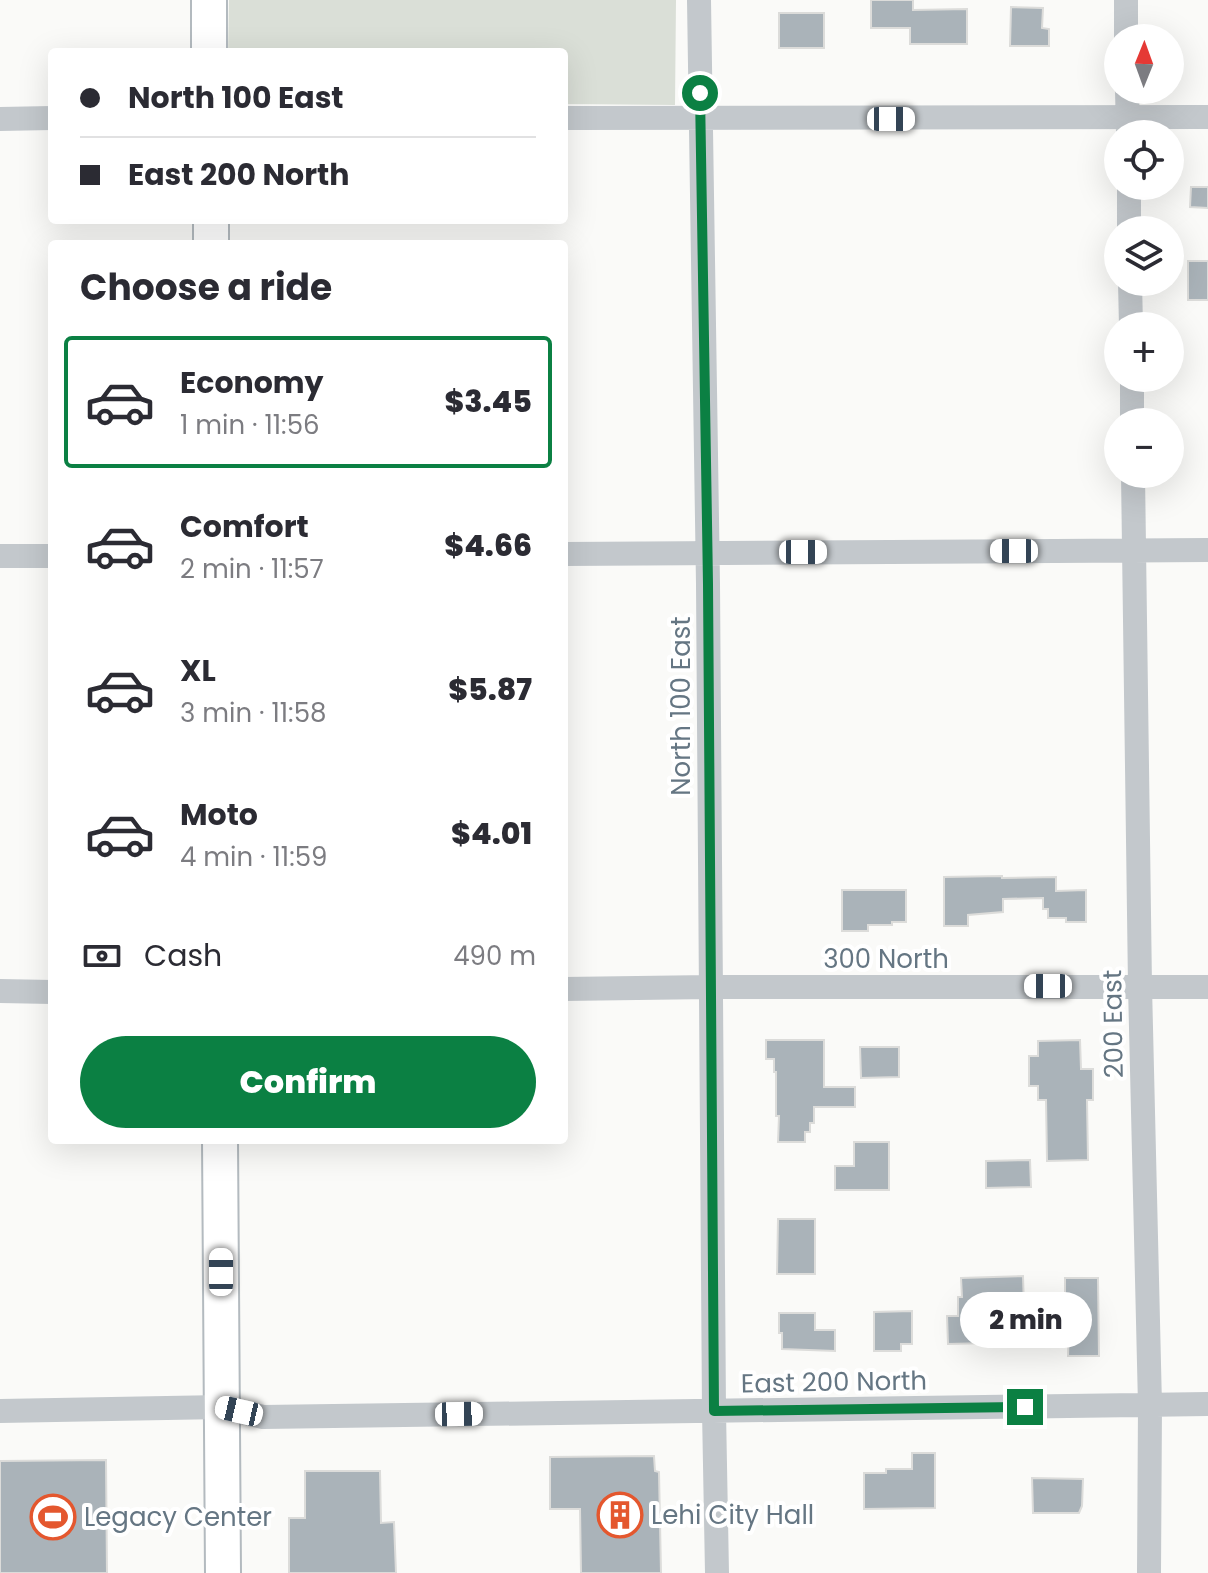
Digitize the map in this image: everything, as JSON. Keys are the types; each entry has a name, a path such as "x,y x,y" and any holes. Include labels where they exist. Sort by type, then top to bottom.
{"street":[{"path":"209,0 209,48"},
{"name":"North 100 East","path":"699,0 708,552 717,1573"},
{"path":"1126,0 1126,24"},
{"path":"1181,120 1208,117"},
{"path":"0,119 48,118"},
{"path":"568,118 1104,126"},
{"name":"200 East","path":"1133,488 1150,1405 1149,1573"},
{"path":"568,554 1208,550"},
{"path":"0,556 48,556"},
{"name":"300 North","path":"568,989 1208,987"},
{"path":"0,991 48,992"},
{"path":"220,1144 223,1573"},
{"name":"East 200 North","path":"0,1411 222,1407 263,1417 1208,1404"}],"shaded area":[{"path":"229,0 676,0 675,105 568,104 568,48 228,48"}],"building":[{"path":"871,0 913,0 913,10 967,9 967,44 910,44 910,28 871,28"},
{"path":"1011,7 1043,8 1042,28 1049,29 1049,46 1010,46"},
{"path":"779,13 824,13 824,48 779,48"},
{"path":"1191,187 1208,187 1208,208 1190,207"},
{"path":"1188,261 1208,261 1208,300 1188,300"},
{"path":"944,877 1056,877 1056,891 1086,890 1086,922 1048,918 1048,909 1043,909 1043,898 1003,899 1003,912 968,915 968,926 944,926"},
{"path":"842,890 906,890 906,922 868,925 868,931 842,931"},
{"path":"766,1040 824,1040 824,1087 855,1087 855,1107 814,1107 814,1123 810,1123 810,1132 805,1132 805,1142 778,1142 776,1072 774,1059 766,1059"},
{"path":"1080,1040 1081,1069 1093,1069 1093,1100 1087,1100 1088,1160 1047,1161 1046,1100 1038,1100 1038,1086 1029,1086 1029,1056 1038,1056 1038,1041"},
{"path":"860,1047 899,1047 899,1077 861,1078"},
{"path":"854,1142 889,1142 889,1190 835,1190 835,1166 854,1166"},
{"path":"1030,1160 1031,1187 986,1188 986,1161"},
{"path":"778,1219 815,1219 815,1274 777,1274"},
{"path":"1023,1276 1024,1308 987,1309 988,1343 948,1344 947,1316 958,1316 958,1297 962,1297 961,1278"},
{"path":"1065,1278 1098,1278 1099,1356 1068,1356"},
{"path":"912,1311 912,1344 901,1344 901,1351 874,1351 874,1312"},
{"path":"779,1313 815,1313 815,1330 835,1330 835,1351 782,1349"},
{"path":"912,1453 935,1453 935,1508 864,1509 864,1473 912,1469"},
{"name":"Lehi City Hall","path":"654,1456 655,1471 659,1472 661,1573 581,1573 580,1509 550,1509 550,1457"},
{"name":"Legacy Center","path":"106,1460 107,1573 0,1573 0,1461"},
{"path":"305,1471 380,1471 381,1523 394,1522 396,1573 289,1573 289,1518 305,1518"},
{"path":"1032,1478 1083,1479 1079,1513 1033,1513"}],"place":[{"name":"Lehi City Hall","path":"620,1515"},
{"name":"Legacy Center","path":"53,1517"}],"route":[{"path":"700,93 708,584 714,1411 1025,1407"}]}
